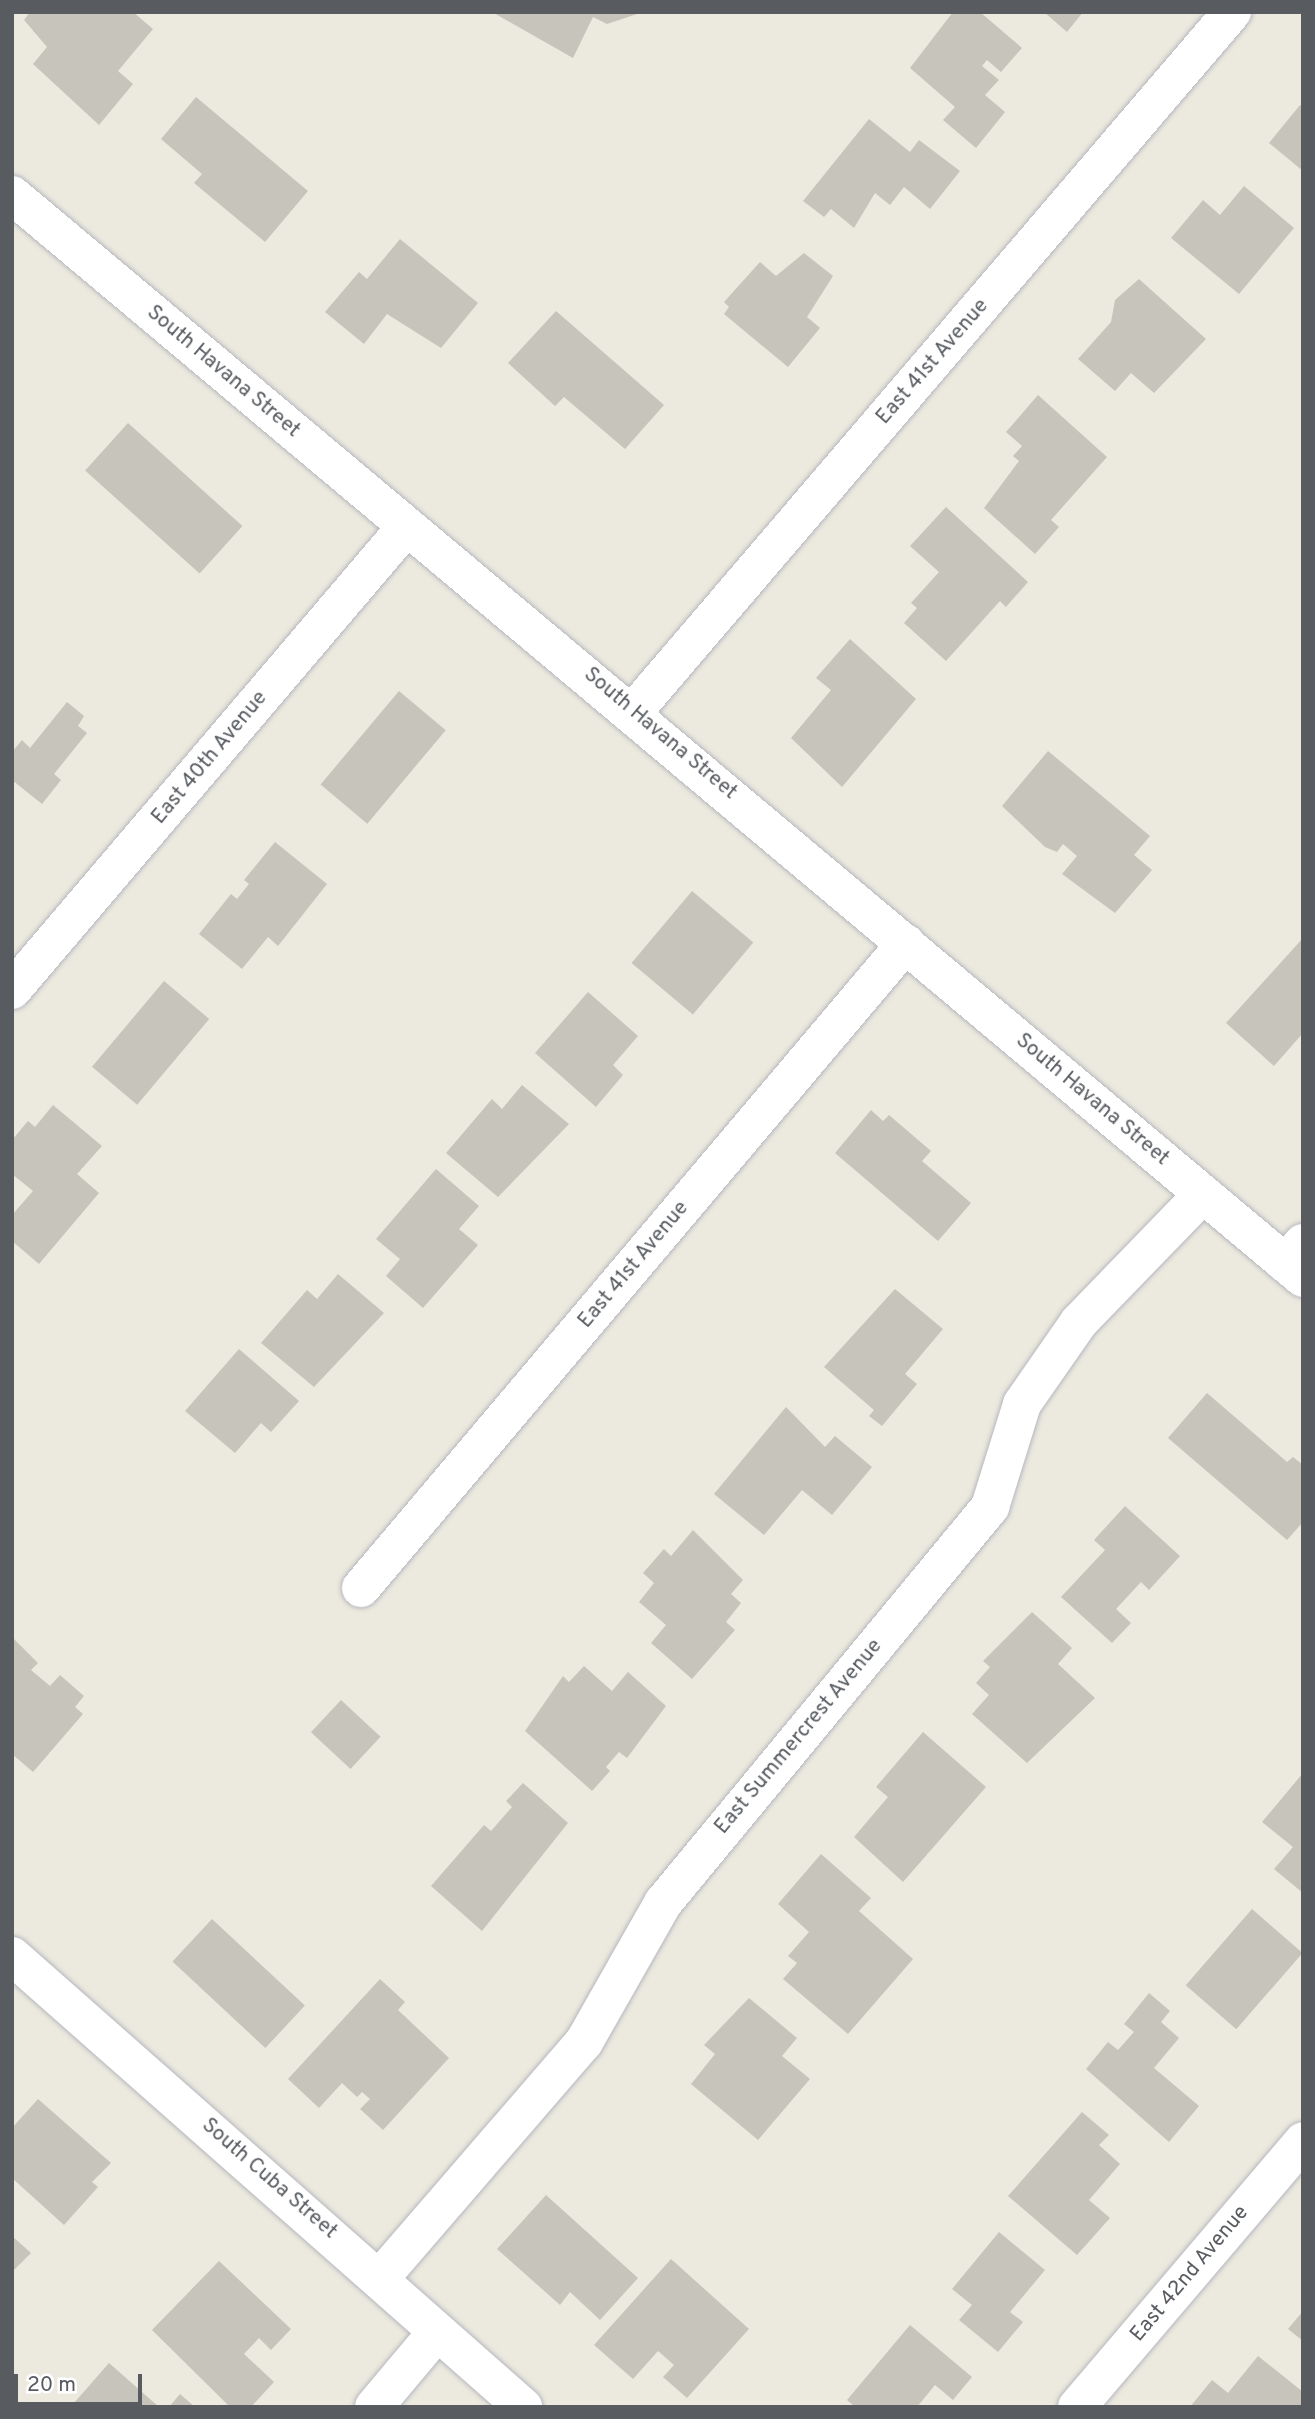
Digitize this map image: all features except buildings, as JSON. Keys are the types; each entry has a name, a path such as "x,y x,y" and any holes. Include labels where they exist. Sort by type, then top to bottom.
{"street":[{"name":"East 41st Avenue","path":"634,712 1232,12"},
{"name":"South Havana Street","path":"12,195 634,712 1203,1194 1297,1261"},
{"name":"East 40th Avenue","path":"12,990 407,526"},
{"name":"East 41st Avenue","path":"361,1588 906,943"},
{"name":"East Summercrest Avenue","path":"381,2277 584,2042 663,1903 990,1507 1022,1404 1079,1322 1203,1194"},
{"name":"South Cuba Street","path":"12,1955 381,2277 436,2333 523,2407"},
{"name":"East 42nd Avenue","path":"1077,2407 1303,2141"},
{"path":"374,2407 436,2333"}]}
